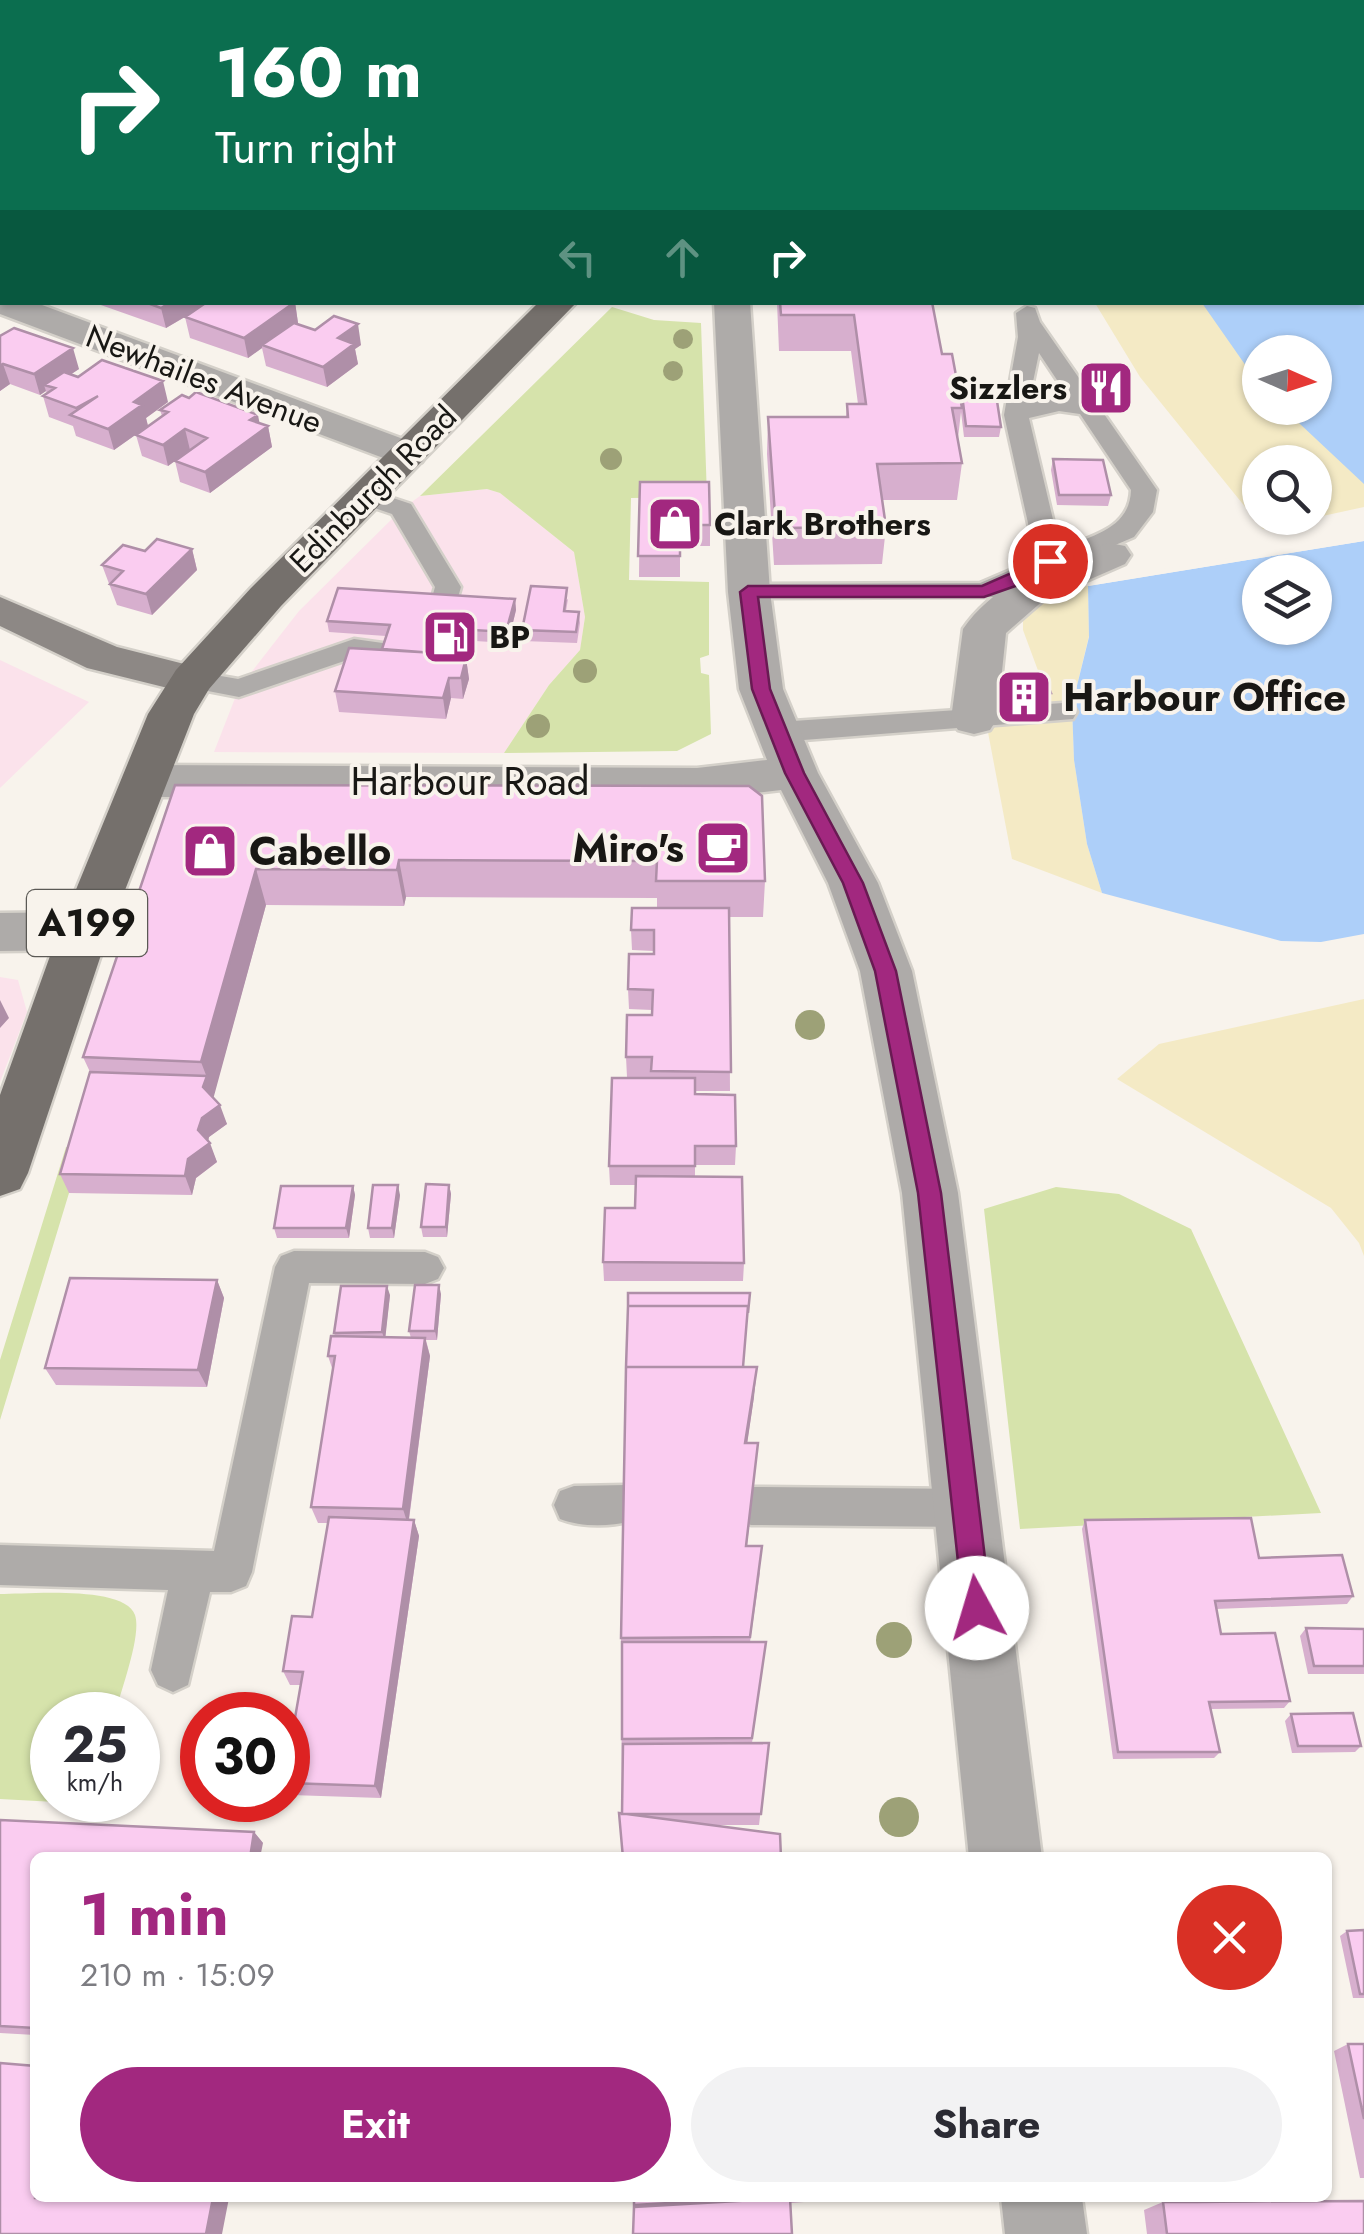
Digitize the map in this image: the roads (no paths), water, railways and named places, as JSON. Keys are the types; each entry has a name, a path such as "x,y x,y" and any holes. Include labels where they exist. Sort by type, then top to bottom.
{"main road":[{"name":"Edinburgh Road","path":"192,680 266,597 557,305"},
{"path":"0,610 104,658 192,680"},
{"name":"A199","path":"0,1172 84,931 171,714 192,680"}],"street":[{"name":"Newhailes Avenue","path":"8,305 408,454"},
{"path":"732,305 748,592 761,689 786,752 853,883 886,971 930,1193 1005,1852"},
{"path":"974,719 985,628 1030,590 1110,555"},
{"name":"Harbour Road","path":"144,781 697,784 786,752"},
{"path":"0,932 84,931"},
{"path":"1042,2202 1046,2234"}],"lane":[{"path":"1027,314 1016,403 1050,561"},
{"path":"748,592 984,592 1125,531 1138,518 1144,490 1027,314"},
{"path":"1016,403 1056,402 1087,408"},
{"path":"366,497 402,510 448,587 444,605"},
{"path":"192,680 239,688 354,648 387,651"},
{"path":"786,752 974,719 1063,712"},
{"path":"0,1565 231,1572 294,1267 425,1268"},
{"path":"574,1505 626,1504"},
{"path":"751,1506 967,1508"},
{"path":"173,1670 193,1571"}],"water":[{"path":"1203,305 1364,305 1364,484 1332,454 1332,445 1322,445 1301,425 1332,425 1332,335 1242,335 1242,360"},
{"path":"1364,541 1364,934 1321,942 1281,941 1102,893 1087,844 1074,760 1072,706 1089,637 1088,586 1242,561 1242,645 1332,645 1332,555 1278,555"}],"place":[{"name":"Sizzlers","path":"1106,388"},
{"name":"Clark Brothers","path":"675,524"},
{"name":"BP","path":"450,637"},
{"name":"Harbour Office","path":"1024,697"},
{"name":"Miro's","path":"723,848"},
{"name":"Cabello","path":"210,851"}]}
